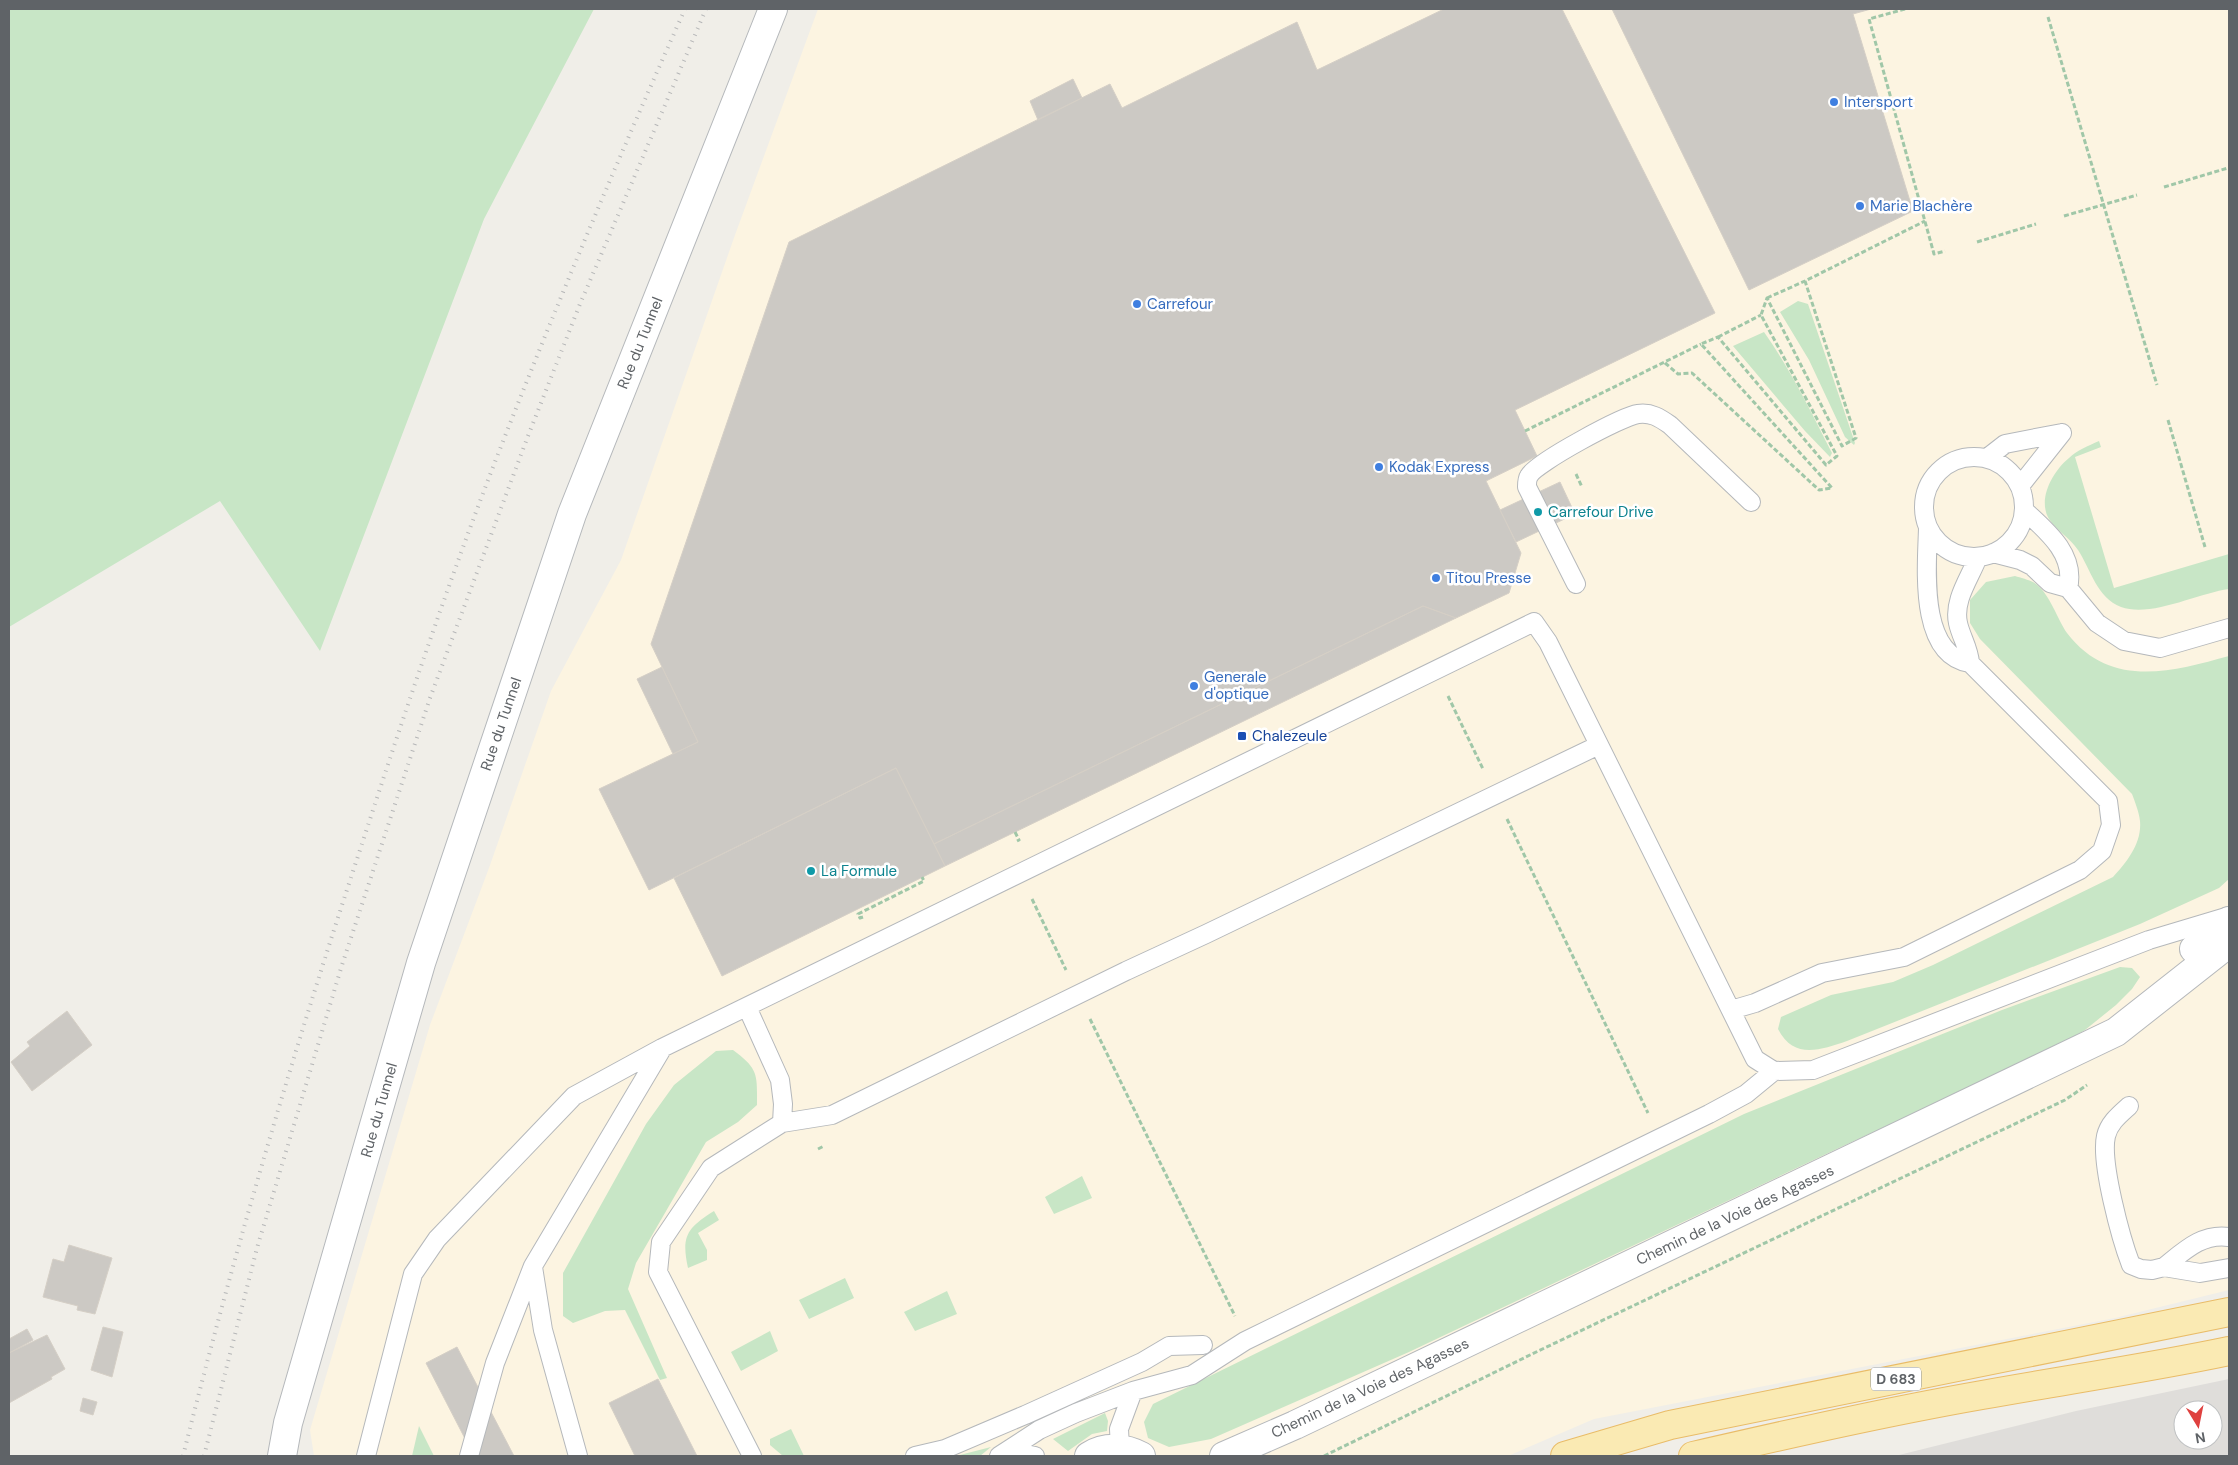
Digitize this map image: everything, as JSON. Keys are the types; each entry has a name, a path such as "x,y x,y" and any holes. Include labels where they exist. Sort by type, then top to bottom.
{"main road":[{"name":"D 683","path":"1565,1456 1670,1425 2229,1312"},
{"name":"D 683","path":"1693,1456 1971,1397 2186,1360 2229,1350"},
{"path":"2186,1360 2229,1355"}],"street":[{"name":"Rue du Tunnel","path":"282,1456 288,1423 421,963 562,542 773,9"},
{"path":"2045,1064 2110,1021 2229,921"},
{"name":"Chemin de la Voie des Agasses","path":"1224,1456 2022,1078 2045,1064 2116,1032 2229,944"},
{"path":"1089,1456 1106,1449 1130,1452"}],"lane":[{"path":"1576,584 1527,487 1528,476 1536,468 1579,442 1636,414 1648,413 1660,417 1751,502"},
{"path":"1987,458 2005,444 2062,433 2020,486"},
{"path":"1731,1010 1755,1003 1822,974 1904,957 2080,870 2102,852 2111,825 2108,801 1970,663 1968,647 1961,636 1957,620 1958,605 1962,592 1985,555 2006,546 2016,536 2025,511 2024,498 2020,486 2013,475 2001,464 1987,458 1970,456 1955,460 1941,469 1930,481 1924,496 1924,512 1928,528 1926,581 1932,622 1937,635 1951,656 1959,662 1970,663"},
{"path":"2025,511 2054,540 2066,558 2070,577 2068,588"},
{"path":"1928,528 1937,541 1950,551 1964,556 1985,555 2020,560 2032,566 2050,583 2068,588 2097,623 2124,641 2160,648 2229,628"},
{"path":"366,1456 413,1274 437,1239 574,1096 662,1048 747,1006 1534,622 1548,642 1755,1059 1774,1071 1813,1070 2149,940 2229,916"},
{"path":"752,1456 658,1272 661,1242 711,1168 782,1123 832,1116 1126,971 1599,745"},
{"path":"747,1006 780,1080 783,1104 782,1123"},
{"path":"469,1456 495,1363 533,1266 662,1048"},
{"path":"999,1456 1039,1430 1133,1391 1192,1375 1245,1341 1746,1094 1774,1071"},
{"path":"2129,1106 2114,1119 2106,1134 2103,1154 2125,1249 2131,1265 2141,1269 2164,1267 2200,1273 2229,1268"},
{"path":"2164,1267 2200,1240 2214,1236 2229,1237"},
{"path":"533,1266 543,1330 578,1456"},
{"path":"915,1456 945,1449 1025,1416 1142,1362 1169,1346 1203,1345"},
{"path":"1130,1452 1119,1428 1133,1391"},
{"path":"1004,1456 1021,1452 1035,1456"}],"path":[{"path":"1905,9 1869,19 1934,254 1945,251"},
{"path":"2048,17 2157,385"},
{"path":"2164,187 2228,168"},
{"path":"2064,216 2136,195"},
{"path":"1524,431 1761,315 1767,298 1925,221"},
{"path":"1977,242 2036,224"},
{"path":"1767,298 1842,446 1856,438 1805,281"},
{"path":"1718,337 1826,465 1837,456 1761,315"},
{"path":"1665,363 1678,374 1692,373 1819,490 1832,488 1701,344"},
{"path":"2168,420 2205,547"},
{"path":"1436,671 1484,772"},
{"path":"1505,815 1660,1138"},
{"path":"1015,832 1019,840"},
{"path":"910,894 860,918 858,914 924,881 922,877"},
{"path":"1029,893 1069,976"},
{"path":"1087,1012 1238,1323"},
{"path":"1324,1456 1550,1345 2065,1100 2088,1084"}],"shaded area":[{"path":"818,9 2229,9 2229,1290 2115,1318 1594,1419 1508,1456 314,1456 310,1430 430,1025 489,868 551,691 621,560 735,235"},
{"path":"2229,1379 2229,1456 1895,1456 2076,1411"}],"green space":[{"path":"9,9 594,9 484,219 320,651 220,501 9,627"},
{"path":"1798,301 1808,304 1855,443 1854,445 1845,437 1809,360 1780,312"},
{"path":"1764,332 1792,376 1832,453 1830,457 1805,431 1733,346"},
{"path":"2099,441 2101,447 2075,457 2114,588 2229,554 2229,589 2175,604 2133,610 2121,607 2106,597 2095,583 2078,550 2049,519 2045,503 2048,486 2057,470 2083,448"},
{"path":"2015,576 2031,581 2041,588 2067,633 2084,651 2102,662 2122,669 2142,672 2164,671 2229,656 2229,879 2219,888 2140,924 1847,1041 1818,1049 1800,1049 1784,1039 1778,1029 1781,1017 1831,995 1893,982 1933,965 2113,877 2136,844 2139,837 2140,821 2132,794 1980,639 1970,623 1970,600 1986,582"},
{"path":"2120,967 2132,968 2140,977 2132,989 2116,1005 2085,1030 2050,1051 1843,1146 1409,1352 1211,1439 1169,1447 1148,1438 1144,1422 1153,1404 1744,1114 2002,1010"},
{"path":"733,1050 748,1062 755,1073 757,1105 738,1122 706,1142 636,1263 628,1289 667,1378 660,1380 625,1310 605,1311 573,1323 563,1316 563,1273 646,1124 674,1085 716,1051"},
{"path":"1082,1176 1092,1198 1054,1214 1045,1197"},
{"path":"714,1211 719,1220 698,1233 707,1250 707,1260 688,1268 685,1248 688,1234 692,1228"},
{"path":"845,1278 854,1298 809,1319 799,1300"},
{"path":"947,1291 957,1314 915,1331 904,1312"},
{"path":"770,1331 778,1351 741,1371 731,1352"},
{"path":"1105,1413 1108,1421 1107,1431 1092,1434 1068,1451 1053,1439"},
{"path":"419,1426 434,1456 412,1456"},
{"path":"791,1429 804,1456 783,1456 770,1445 770,1439"},
{"path":"991,1447 980,1456 956,1456"}],"building":[{"path":"1444,9 1562,9 1715,313 1515,410 1537,456 1486,481 1521,553 1509,593 1456,618 1423,606 934,844 896,768 649,890 599,789 698,742 651,644 789,242 1110,84 1122,108 1297,22 1317,70"},
{"path":"1612,9 1871,9 1853,14 1913,211 1749,290"},
{"path":"1073,79 1082,98 1038,120 1030,101"},
{"name":"Carrefour Drive","path":"1560,482 1575,514 1516,542 1500,510"},
{"path":"1423,606 1456,618 945,866 934,844"},
{"path":"662,667 698,742 673,754 637,679"},
{"name":"La Formule","path":"896,768 945,866 722,976 674,878"},
{"path":"67,1011 92,1045 32,1091 11,1062 30,1046 27,1042"},
{"path":"69,1245 112,1258 95,1314 77,1310 78,1306 43,1297 53,1259 64,1262"},
{"path":"103,1327 123,1332 112,1377 91,1370"},
{"path":"27,1329 33,1340 9,1353 9,1339"},
{"path":"47,1335 65,1369 51,1377 52,1379 9,1403 9,1353"},
{"path":"457,1347 514,1456 474,1456 426,1363"},
{"path":"658,1379 697,1456 635,1456 609,1403"},
{"path":"83,1398 97,1402 93,1415 80,1411"}],"railway":[{"path":"183,1456 223,1303 288,1076 432,634 470,527 532,369 596,214 685,9"},
{"path":"204,1456 257,1248 342,965 430,698 528,436 580,304 706,9"}],"place":[{"name":"Intersport","path":"1834,102"},
{"name":"Marie Blachère","path":"1860,206"},
{"name":"Carrefour","path":"1137,304"},
{"name":"Kodak Express","path":"1379,467"},
{"name":"Carrefour Drive","path":"1538,512"},
{"name":"Titou Presse","path":"1436,578"},
{"name":"Generale d'optique","path":"1194,686"},
{"name":"Chalezeule","path":"1242,736"},
{"name":"La Formule","path":"811,871"}]}
